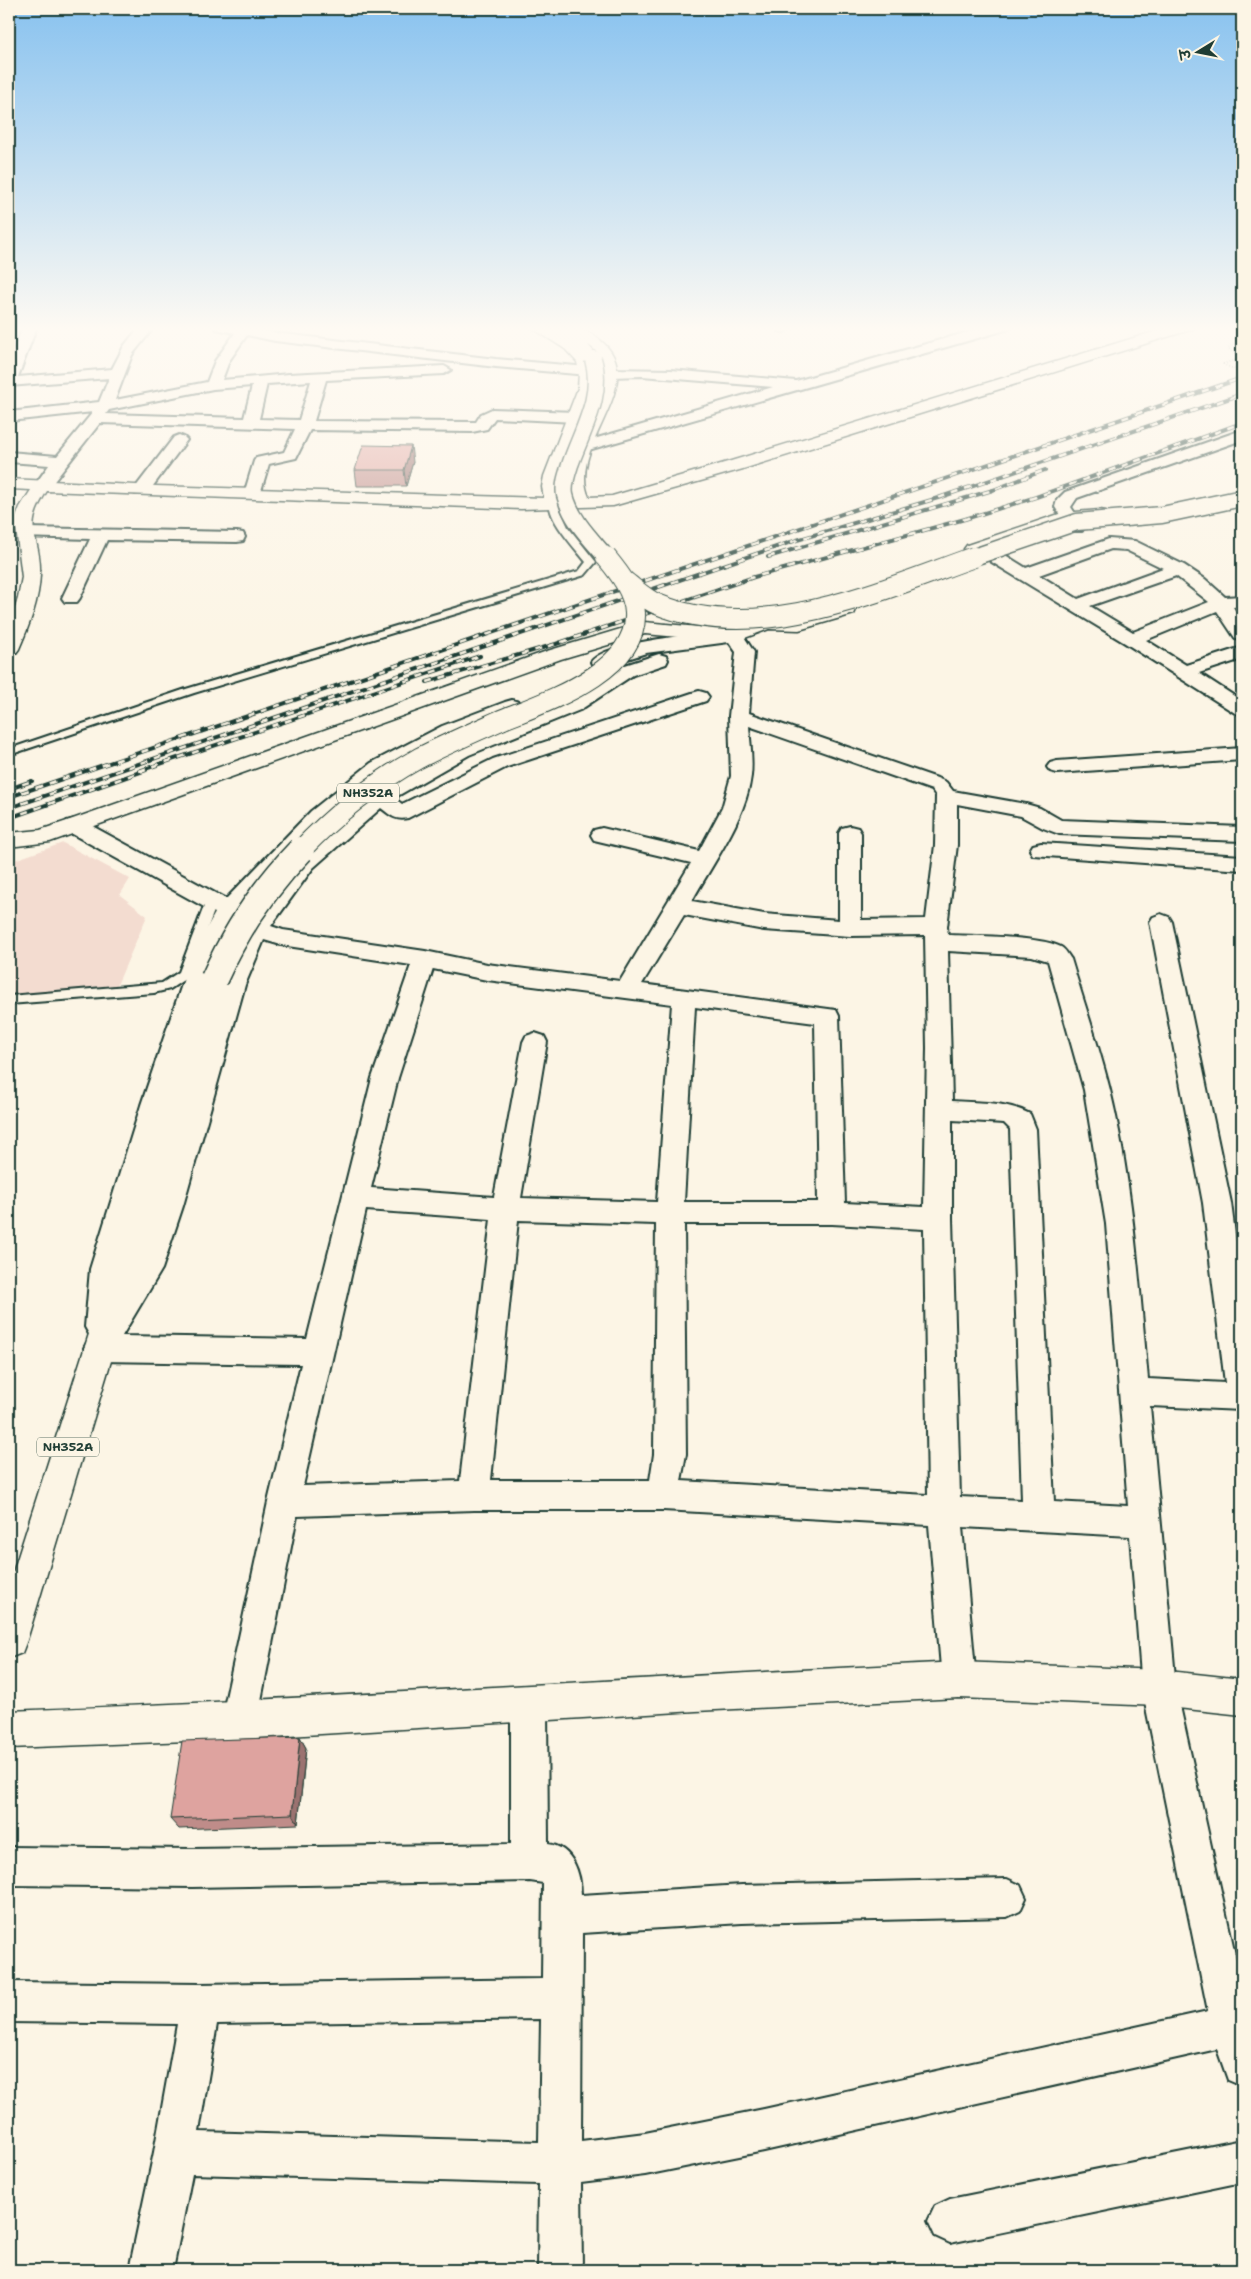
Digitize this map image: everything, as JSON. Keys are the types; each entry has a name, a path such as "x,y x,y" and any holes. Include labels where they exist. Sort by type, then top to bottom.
{"main road":[{"path":"553,504 550,487 552,476 569,432"},
{"name":"NH352A","path":"9,1640 214,979 226,950 255,901 288,861 346,810 384,780 433,752 571,690 611,663 627,642 635,622 634,602 623,580 574,516 565,497 564,486 582,432"},
{"path":"584,503 578,490 576,479 577,468 590,432"},
{"path":"9,484 435,502 584,503 613,500 843,432"},
{"path":"9,649 25,608 30,585 31,566 19,527 42,486"},
{"path":"767,623 781,609 848,592 1072,522 1150,512 1242,493"},
{"path":"623,580 649,600 678,611 710,618 758,620 795,614 858,598 1077,522 1162,515 1242,498"},
{"path":"9,840 42,836 75,826 554,655 644,628 734,636 767,623 798,624 842,612 996,557 1072,522 1161,520 1242,503"},
{"path":"9,1730 239,1721 529,1705 696,1693 959,1680 1159,1688 1242,1697"}],"street":[{"path":"42,486 59,461 83,432"},
{"path":"252,494 262,461 290,455 301,432"},
{"path":"585,446 632,432"},
{"path":"1072,522 1064,508 1065,500 1071,495 1242,434"},
{"path":"141,491 179,440"},
{"path":"9,457 59,461"},
{"path":"19,527 101,534 237,537"},
{"path":"71,598 101,534"},
{"path":"1026,574 1117,543 1129,545 1178,570 1198,583 1221,603 1242,634"},
{"path":"996,557 1242,708"},
{"path":"1077,605 1178,570"},
{"path":"1132,639 1221,603 1242,601"},
{"path":"627,989 726,825 739,791 741,776 739,716 745,652 734,636"},
{"path":"99,1348 148,1269 169,1206 234,985 257,929 306,862 380,798 462,751 574,706 626,671 734,636"},
{"path":"99,1348 104,1269 154,1105 220,905 378,767 450,730 538,696 610,656 660,645 734,636"},
{"path":"1185,672 1242,653"},
{"path":"380,798 401,813 500,763 699,697"},
{"path":"739,716 930,782 939,786 946,796 946,844 937,935 938,1218 944,1510 959,1680"},
{"path":"1057,767 1242,754"},
{"path":"946,796 1026,811 1038,816 1046,823 1059,827 1242,834"},
{"path":"75,826 220,905"},
{"path":"850,833 850,928"},
{"path":"602,834 704,859"},
{"path":"1041,850 1242,863"},
{"path":"678,906 764,922 937,935 1032,948 1054,953 1059,959 1097,1090 1120,1224 1159,1688 1242,2066"},
{"path":"1133,1392 1242,1397 1218,1203 1161,922"},
{"path":"257,929 282,937 425,959 487,972 827,1016 832,1213"},
{"path":"239,1721 284,1502 318,1352 385,1078 425,959"},
{"path":"663,1495 670,1454 670,1213 684,998"},
{"path":"474,1495 506,1209 534,1042"},
{"path":"939,1110 1008,1114 1021,1121 1023,1129 1039,1516"},
{"path":"356,1198 506,1209 670,1213 832,1213 938,1218"},
{"path":"99,1348 318,1352"},
{"path":"284,1502 474,1495 663,1495 1144,1522"},
{"path":"529,1705 530,1862"},
{"path":"9,1866 192,1868 530,1862 552,1864 558,1869 562,1878 563,1914 560,2270"},
{"path":"563,1914 742,1904 1007,1898"},
{"path":"9,2002 200,2004 561,1999"},
{"path":"151,2270 175,2152 200,2004"},
{"path":"175,2152 562,2164 645,2154 755,2132 1232,2026"},
{"path":"950,2221 1242,2161"}],"lane":[{"path":"9,752 190,691 582,573 591,562 563,527 553,504"},
{"path":"9,1000 154,989 166,986 184,974 220,905"}],"shaded area":[{"path":"63,843 130,879 120,895 147,916 117,985 9,996 9,862"}],"building":[{"path":"363,445 411,446 404,470 355,470"},
{"path":"300,1737 292,1814 170,1819 182,1741"}],"railway":[{"path":"9,797 1082,432"},
{"path":"9,808 797,540 938,498 1130,432"},
{"path":"427,682 556,644 754,577 965,519 1036,497 1216,432"},
{"path":"768,557 993,490 1045,470"},
{"path":"139,771 480,656"},
{"path":"9,818 146,770"},
{"path":"9,789 32,781"}]}
